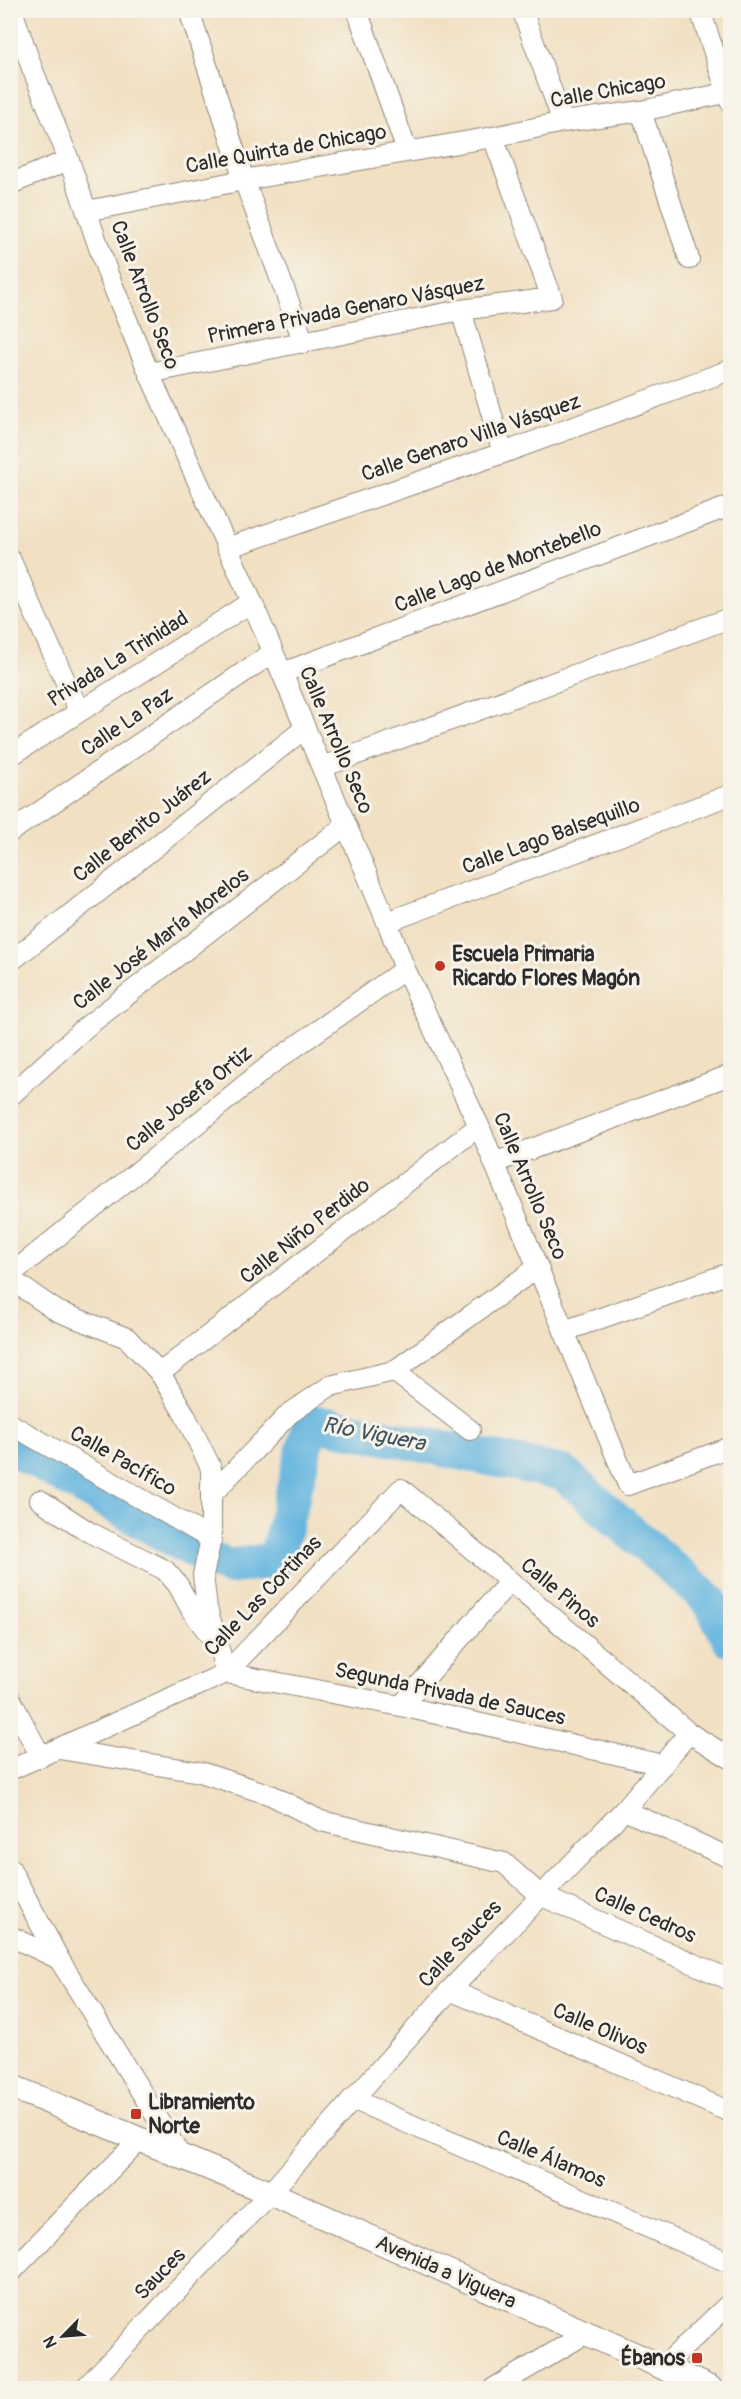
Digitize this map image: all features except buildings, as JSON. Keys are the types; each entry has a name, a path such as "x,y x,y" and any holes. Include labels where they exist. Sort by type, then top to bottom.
{"street":[{"name":"Calle Arrollo Seco","path":"12,10 32,68 69,160 108,274 149,373 252,602 405,969 479,1126 628,1485 730,1448"},
{"path":"189,10 244,180 304,343"},
{"path":"357,10 407,152"},
{"path":"522,10 563,122"},
{"path":"700,10 730,95"},
{"name":"Calle Chicago","path":"493,137 563,122 730,95"},
{"path":"640,111 689,259"},
{"name":"Calle Quinta de Chicago","path":"87,210 493,137"},
{"name":"Primera Privada Genaro Vásquez","path":"149,373 461,310 552,298 493,137"},
{"path":"10,184 69,160"},
{"path":"461,310 503,453"},
{"name":"Calle Genaro Villa Vásquez","path":"227,548 730,374"},
{"name":"Calle Lago de Montebello","path":"282,673 730,506"},
{"path":"10,559 79,711"},
{"name":"Privada La Trinidad","path":"10,756 252,602"},
{"path":"322,767 730,618"},
{"name":"Calle La Paz","path":"10,831 272,653"},
{"name":"Calle Benito Juárez","path":"10,962 304,729"},
{"name":"Calle Lago Balsequillo","path":"387,922 730,795"},
{"name":"Calle José María Morelos","path":"10,1095 86,1027 346,825"},
{"name":"Calle Josefa Ortiz","path":"10,1277 272,1064 405,969"},
{"path":"494,1163 730,1075"},
{"name":"Calle Niño Perdido","path":"160,1373 479,1126"},
{"path":"211,1495 289,1413 330,1386 394,1371 537,1267"},
{"path":"564,1331 730,1273"},
{"path":"10,1277 57,1311 127,1338 160,1373 185,1415 211,1468 211,1539 203,1575 207,1608 226,1673"},
{"path":"394,1371 470,1430"},
{"name":"Calle Pacífico","path":"10,1424 211,1539"},
{"name":"Calle Pinos","path":"400,1489 690,1733 730,1758"},
{"name":"Calle Las Cortinas","path":"10,1770 226,1673 400,1489"},
{"path":"40,1500 90,1532 165,1570 178,1585 192,1611 218,1644"},
{"path":"401,1706 509,1582"},
{"name":"Segunda Privada de Sauces","path":"226,1673 401,1706 663,1765"},
{"path":"10,1698 41,1757"},
{"name":"Calle Sauces","path":"270,2193 450,1990 624,1810 690,1733"},
{"name":"Calle Cedros","path":"59,1749 200,1772 271,1795 321,1821 504,1863 540,1895 730,1980"},
{"path":"624,1810 730,1858"},
{"path":"10,1868 59,1959 182,2158"},
{"path":"10,1935 59,1959"},
{"name":"Calle Olivos","path":"450,1990 730,2112"},
{"name":"Avenida a Viguera","path":"10,2086 270,2193 710,2388"},
{"name":"Calle Álamos","path":"352,2098 730,2263"},
{"path":"10,2274 139,2140"},
{"name":"Sauces","path":"85,2388 270,2193"},
{"path":"662,2367 730,2303"},
{"path":"494,2388 585,2334"}],"waterway":[{"name":"Río Viguera","path":"10,1446 182,1544 227,1567 276,1560 311,1422 563,1473 709,1600 730,1639"}],"place":[{"name":"Escuela Primaria Ricardo Flores Magón","path":"440,966"},
{"name":"Libramiento Norte","path":"136,2114"},
{"name":"Ébanos","path":"697,2358"}]}
